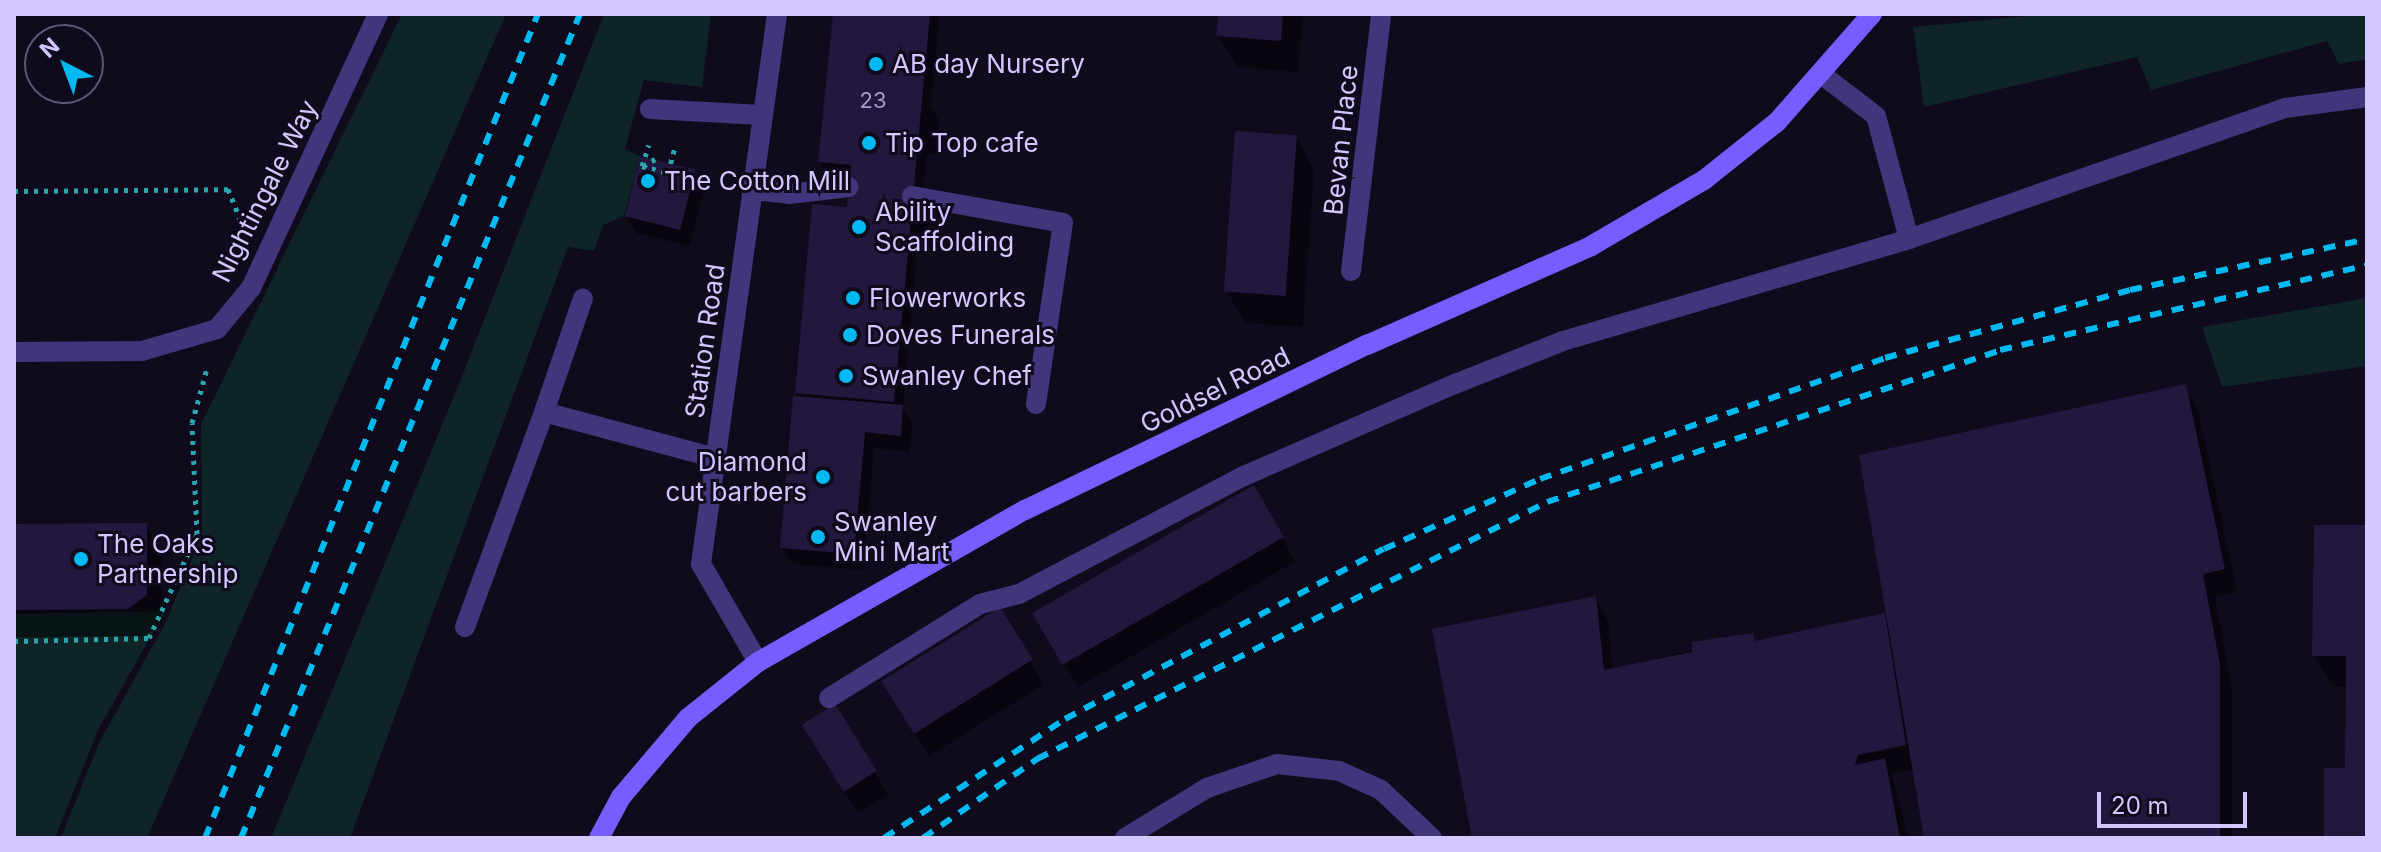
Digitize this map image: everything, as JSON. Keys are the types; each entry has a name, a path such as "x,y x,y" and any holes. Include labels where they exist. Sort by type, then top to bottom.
{"main road":[{"name":"Goldsel Road","path":"599,838 621,797 688,718 758,662 1025,510 1367,345 1591,246 1704,180 1777,122 1872,14"}],"street":[{"name":"Nightingale Way","path":"217,329 251,288 378,14"},
{"name":"Station Road","path":"758,662 701,564 777,14"},
{"name":"Bevan Place","path":"1351,271 1381,14"},
{"path":"1821,74 1876,116 1909,239"},
{"path":"829,698 980,604 1019,594 1244,476 1441,390 1563,341 1909,239 2285,108 2367,97"},
{"path":"650,109 762,115"},
{"path":"752,190 789,194 849,187"},
{"path":"912,196 1063,223 1036,404"},
{"path":"465,627 583,298"},
{"path":"14,352 142,351 217,329"},
{"path":"544,412 716,458"},
{"path":"1125,838 1207,788 1277,764 1339,771 1381,790 1432,838"}],"path":[{"path":"642,166 644,159"},
{"path":"642,166 655,159"},
{"path":"642,166 668,173 672,160"},
{"path":"14,191 228,189 246,235 272,245"},
{"path":"14,641 149,638 197,534 192,423 217,329"}],"green space":[{"path":"402,14 506,14 147,838 61,838 99,743 166,622 202,534 201,424"},
{"path":"604,14 711,14 702,87 644,80 625,149 640,156 624,216 603,225 594,251 568,247 350,838 271,838 459,384"},
{"path":"2048,14 2367,14 2367,59 2339,64 2327,41 2151,90 2137,57 1924,107 1913,27"},
{"path":"2367,298 2367,366 2222,387 2202,327"},
{"path":"165,611 98,730 55,838 14,838 14,614"}],"building":[{"path":"833,14 930,14 894,402 795,393 812,204 847,207 851,165 818,162"},
{"path":"1218,14 1283,14 1281,41 1216,36"},
{"path":"1235,131 1297,135 1286,296 1224,292"},
{"path":"640,156 695,170 680,230 625,216"},
{"path":"2186,384 2225,569 2203,574 2220,665 2220,838 1924,838 1859,455"},
{"name":"Diamond cut barbers","path":"793,396 903,405 901,436 865,432 854,554 780,548"},
{"path":"1254,485 1284,537 1062,665 1032,613"},
{"name":"The Oaks Partnership","path":"147,523 147,595 128,609 14,610 14,524"},
{"path":"2314,525 2367,525 2367,838 2324,838 2324,768 2345,768 2346,656 2312,656"},
{"path":"1596,596 1604,670 1692,652 1692,642 1753,633 1755,641 1885,613 1906,745 1858,755 1855,765 1885,758 1900,838 1472,838 1432,629"},
{"path":"1000,607 1033,660 914,734 881,681"},
{"path":"835,704 877,771 844,792 802,725"}],"railway":[{"path":"205,838 538,14"},
{"path":"241,838 580,14"},
{"path":"884,838 1065,719 1384,549 1540,479 1885,358 2130,290 2367,239"},
{"path":"923,838 1037,759 1547,502 2000,350 2367,265"}],"place":[{"name":"AB day Nursery","path":"876,64"},
{"name":"Tip Top cafe","path":"869,143"},
{"name":"The Cotton Mill","path":"648,181"},
{"name":"Ability Scaffolding","path":"859,227"},
{"name":"Flowerworks","path":"853,298"},
{"name":"Doves Funerals","path":"850,335"},
{"name":"Swanley Chef","path":"846,376"},
{"name":"Diamond cut barbers","path":"823,477"},
{"name":"Swanley Mini Mart","path":"818,537"},
{"name":"The Oaks Partnership","path":"81,559"}]}
